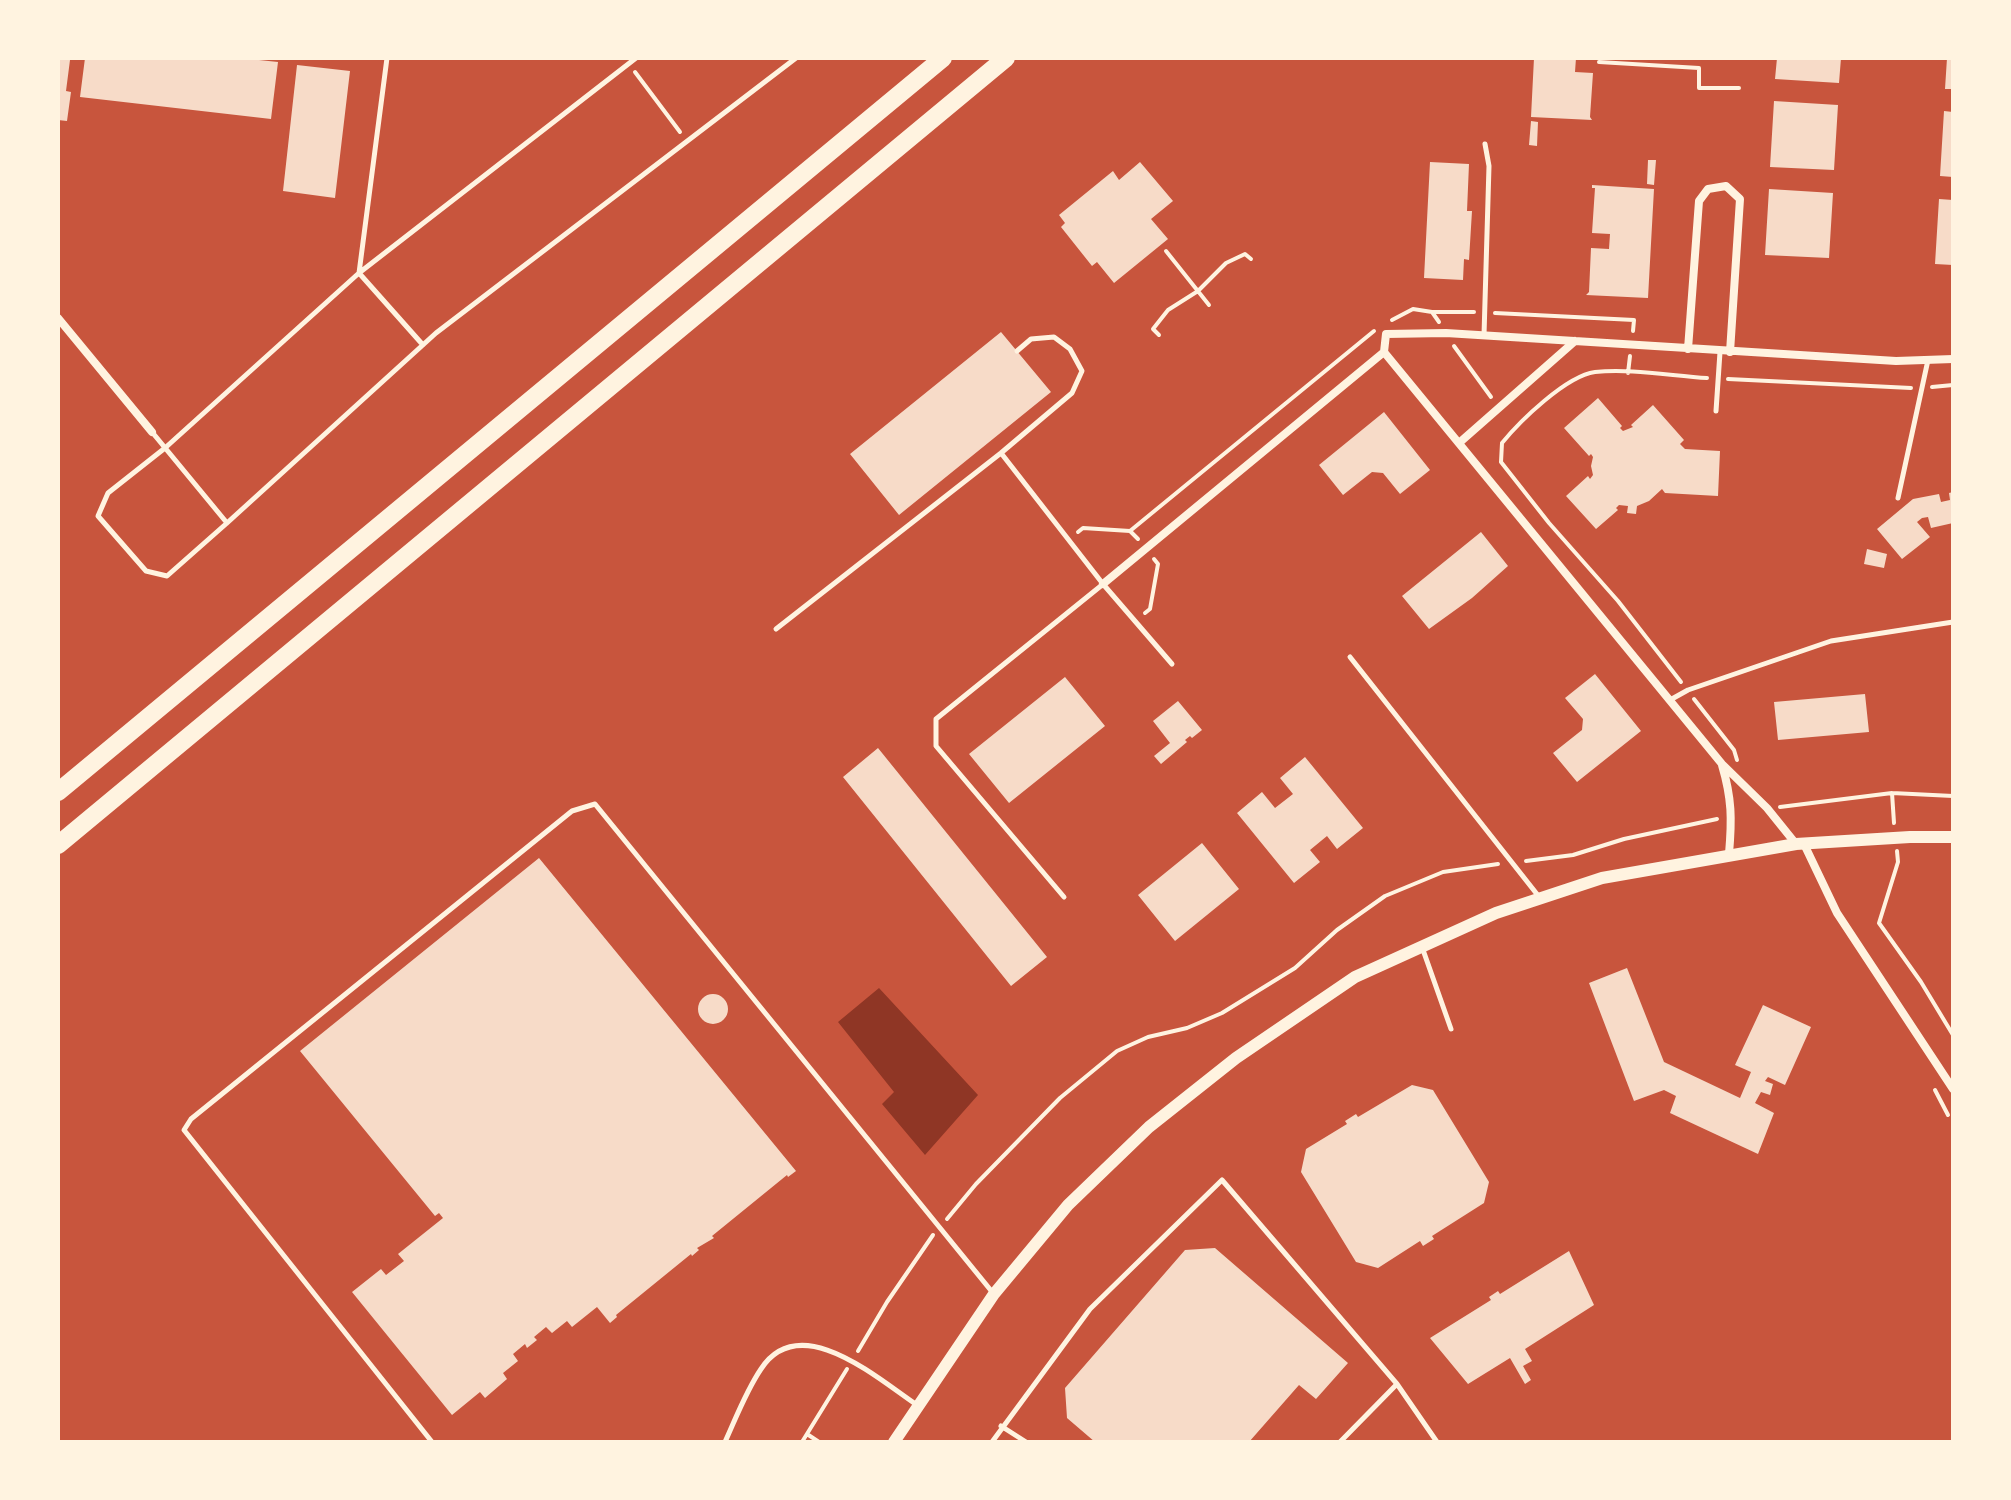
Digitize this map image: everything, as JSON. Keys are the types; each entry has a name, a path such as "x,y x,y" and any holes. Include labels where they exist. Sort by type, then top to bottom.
{"highway":[{"path":"58,792 943,58"},
{"path":"58,845 1006,58"}],"street":[{"path":"1688,349 1699,201 1708,189 1726,186 1740,199 1730,352"},
{"path":"58,318 152,432"},
{"path":"1953,359 1896,361 1384,330 1384,352 1722,764 1800,844 1837,913 1953,1089"},
{"path":"1459,443 1575,341"},
{"path":"1103,584 1384,352"},
{"path":"1722,764 1733,816 1729,854"},
{"path":"894,1442 994,1294 1068,1205 1149,1127 1236,1058 1355,977 1496,913 1602,878 1800,844 1953,837"}],"lane":[{"path":"387,58 359,273 423,345"},
{"path":"636,58 359,273 165,448 108,493 98,516 146,571 167,576 423,345 796,58"},
{"path":"1484,335 1489,166 1485,144"},
{"path":"776,629 1001,453 1072,393 1082,371 1070,349 1054,337 1031,339 1017,351"},
{"path":"1716,411 1720,352"},
{"path":"1898,498 1928,360"},
{"path":"152,432 227,523"},
{"path":"1001,453 1103,584 1172,664"},
{"path":"1064,897 936,746 936,719 1103,584"},
{"path":"1670,700 1688,690 1831,641 1953,622"},
{"path":"1350,657 1541,898"},
{"path":"432,1442 184,1130 191,1119 572,811 595,804 994,1294"},
{"path":"1422,947 1451,1029"},
{"path":"992,1442 1090,1309 1222,1180 1397,1384 1437,1442"},
{"path":"725,1442 761,1367 774,1355 792,1346 805,1344 822,1347 852,1361 918,1406"},
{"path":"1340,1442 1397,1384"},
{"path":"1001,1426 1026,1442"}],"path":[{"path":"1599,62 1699,68 1699,88 1739,88"},
{"path":"629,64 686,141"},
{"path":"1166,251 1209,305"},
{"path":"1159,335 1153,329 1168,310 1198,291 1226,263 1245,254 1251,259"},
{"path":"1389,322 1413,309 1634,320 1628,373"},
{"path":"1432,312 1498,408"},
{"path":"1375,330 1384,330"},
{"path":"1738,762 1734,750 1618,601 1549,523 1501,462 1502,443 1574,379 1594,372 1922,388 1953,385"},
{"path":"1069,540 1083,528 1130,531"},
{"path":"1892,793 1898,862 1879,923 1921,982 1953,1035"},
{"path":"807,1434 819,1442"}],"shaded area":[{"path":"879,988 978,1095 925,1155 882,1104 894,1092 838,1022"}],"building":[{"path":"58,58 70,60 66,91 71,92 67,121 58,120"},
{"path":"85,58 240,58 278,62 271,119 80,97"},
{"path":"1534,58 1576,58 1575,72 1593,73 1592,120 1531,117"},
{"path":"1777,58 1841,58 1839,83 1775,79"},
{"path":"1947,58 1953,58 1953,89 1945,89"},
{"path":"297,65 350,71 335,198 283,191"},
{"path":"1774,101 1838,105 1834,170 1770,167"},
{"path":"1944,111 1953,112 1953,177 1940,176"},
{"path":"1531,121 1538,122 1537,146 1529,145"},
{"path":"1648,160 1656,160 1654,185 1647,184"},
{"path":"1140,162 1173,201 1151,219 1168,239 1114,283 1097,262 1092,266 1061,227 1065,223 1059,215 1113,171 1119,180"},
{"path":"1430,162 1469,164 1467,211 1472,211 1469,260 1464,259 1463,280 1424,278"},
{"path":"1592,185 1654,189 1648,298 1586,295 1589,292 1591,248 1609,249 1610,234 1592,233 1595,188"},
{"path":"1769,189 1833,193 1829,258 1765,255"},
{"path":"1939,199 1953,200 1953,265 1935,264"},
{"path":"1001,332 1051,392 899,515 850,454"},
{"path":"1598,398 1623,431 1633,427 1631,425 1653,405 1684,440 1680,444 1685,449 1720,451 1718,496 1665,493 1662,489 1649,501 1637,506 1636,514 1627,513 1628,506 1619,505 1618,510 1596,529 1566,496 1593,475 1593,457 1564,428"},
{"path":"1384,412 1430,470 1400,494 1383,473 1372,472 1343,495 1319,465"},
{"path":"1953,492 1953,523 1931,528 1928,517 1922,518 1917,522 1930,537 1902,559 1877,529 1913,499 1939,494 1941,502 1950,500 1949,493"},
{"path":"1481,532 1508,566 1472,598 1429,629 1402,596"},
{"path":"1867,549 1887,554 1884,568 1864,564"},
{"path":"1595,674 1641,731 1577,782 1553,753 1582,730 1583,719 1565,698"},
{"path":"1065,677 1105,726 1009,803 969,754"},
{"path":"1865,694 1869,732 1778,740 1774,702"},
{"path":"1178,701 1202,730 1185,740 1187,742 1161,764 1154,756 1170,743 1153,721"},
{"path":"878,748 1047,957 1011,986 843,777"},
{"path":"1305,757 1363,828 1337,849 1327,836 1310,850 1320,862 1294,883 1237,813 1262,792 1275,808 1293,794 1280,778"},
{"path":"1202,843 1239,889 1175,941 1138,895"},
{"path":"539,858 796,1171 712,1236 714,1238 697,1248 699,1250 610,1323 597,1307 572,1327 567,1321 552,1333 546,1327 534,1337 537,1340 527,1348 525,1344 513,1354 518,1361 503,1373 507,1379 485,1398 480,1392 452,1415 352,1292 381,1269 386,1275 404,1261 398,1254 443,1218 439,1213 435,1216 300,1051"},
{"path":"1627,968 1664,1062 1740,1098 1751,1072 1735,1065 1763,1005 1811,1027 1785,1085 1768,1077 1765,1081 1773,1084 1770,1095 1761,1092 1755,1103 1774,1113 1758,1154 1670,1113 1676,1096 1664,1090 1634,1101 1589,983"},
{"path":"713,994 724,998 728,1009 724,1020 713,1024 702,1020 698,1009 702,998"},
{"path":"1412,1085 1433,1090 1489,1182 1484,1203 1432,1236 1434,1239 1423,1246 1420,1241 1378,1268 1356,1262 1301,1172 1306,1149 1347,1124 1345,1121 1356,1114 1358,1117"},
{"path":"1215,1248 1348,1363 1316,1399 1299,1385 1249,1442 1095,1442 1067,1418 1065,1388 1185,1250"},
{"path":"1569,1251 1594,1305 1525,1349 1532,1361 1523,1366 1531,1380 1525,1384 1510,1358 1468,1384 1430,1338 1491,1300 1489,1297 1498,1291 1500,1294"}]}
